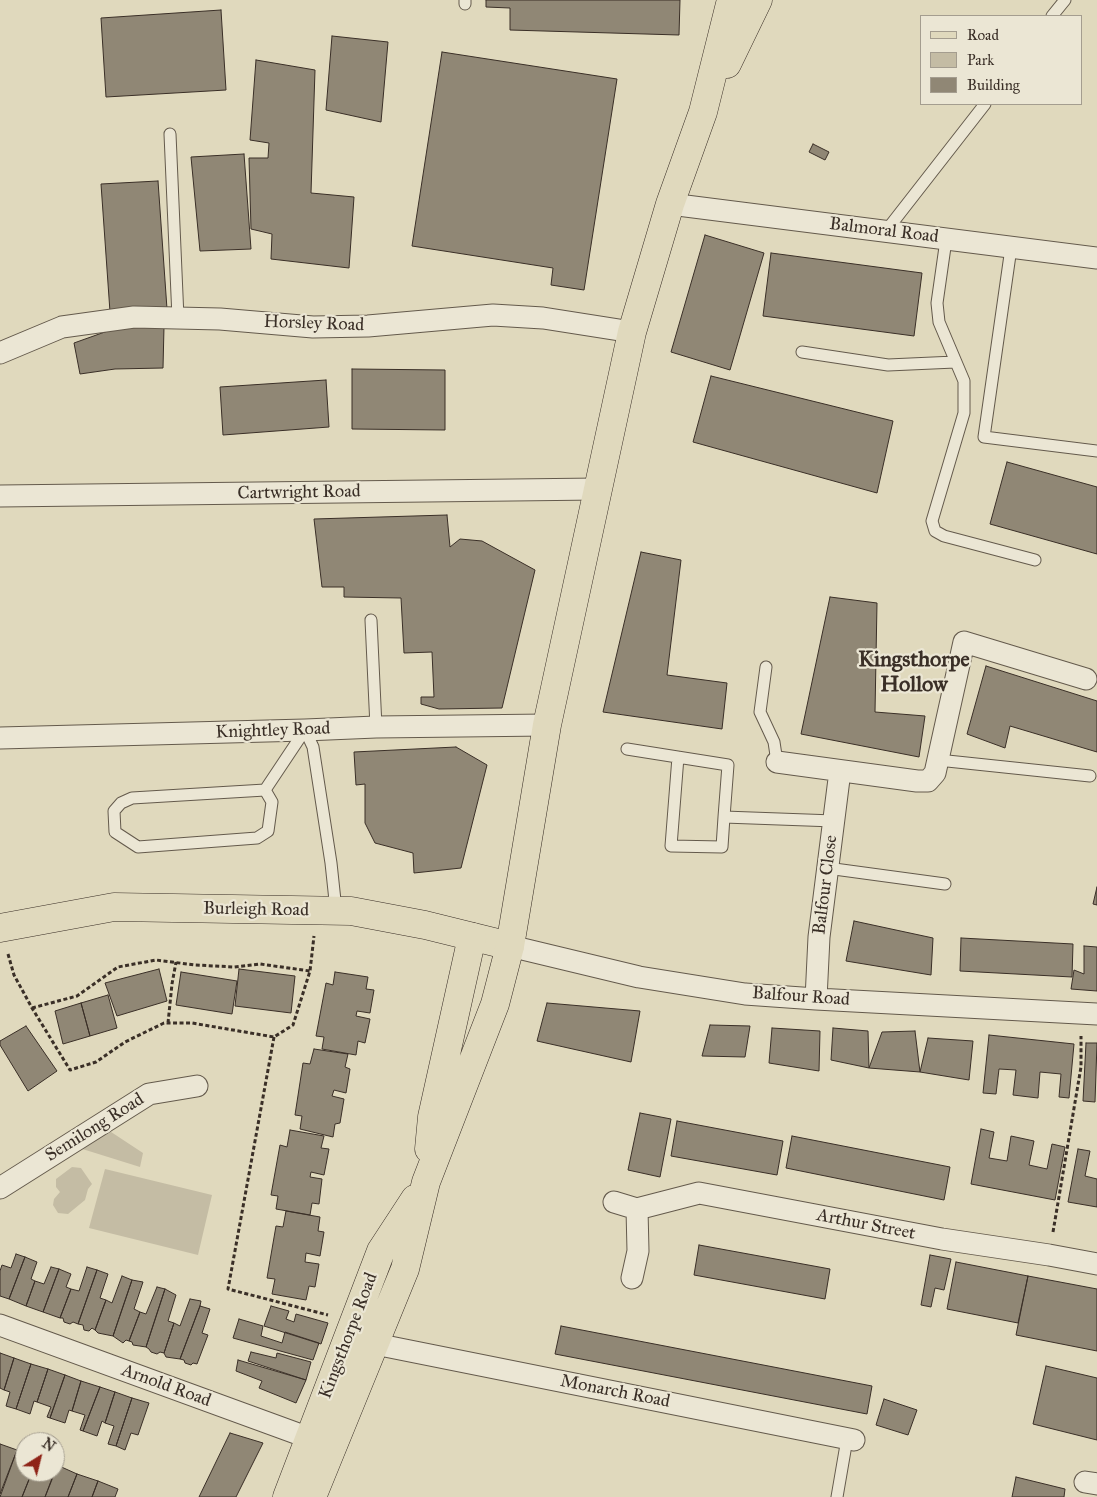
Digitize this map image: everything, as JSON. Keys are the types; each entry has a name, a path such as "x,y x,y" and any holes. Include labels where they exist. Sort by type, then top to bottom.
{"main road":[{"path":"703,112 731,0"},
{"path":"703,112 758,0"},
{"name":"Kingsthorpe Road","path":"312,1497 322,1442 353,1322 381,1252 426,1182 495,1004 510,946 547,725 632,332 670,204 703,112"},
{"name":"Burleigh Road","path":"0,928 114,907 351,911 425,925 510,946"},
{"name":"Kingsthorpe Road","path":"287,1497 322,1442 375,1344 406,1269 426,1182 432,1117 472,937"}],"street":[{"name":"Balmoral Road","path":"670,204 1097,258"},
{"name":"Horsley Road","path":"0,353 62,327 134,317 220,319 313,327 368,326 494,315 542,318 632,332"},
{"name":"Cartwright Road","path":"0,496 598,489"},
{"path":"777,762 917,782 928,781 935,773 964,642 1086,679"},
{"name":"Knightley Road","path":"0,738 376,727 547,725"},
{"name":"Balfour Close","path":"816,999 819,937 840,771"},
{"name":"Balfour Road","path":"510,946 640,977 744,994 1089,1013"},
{"name":"Semilong Road","path":"0,1188 149,1094 197,1086"},
{"name":"Arthur Street","path":"637,1209 699,1193 942,1239 1097,1264"},
{"path":"614,1202 637,1209 638,1251 632,1278"},
{"name":"Arnold Road","path":"0,1325 322,1442"},
{"name":"Monarch Road","path":"375,1344 850,1440"}],"lane":[{"path":"1053,15 1065,0"},
{"path":"886,231 984,105"},
{"path":"170,134 178,318"},
{"path":"946,240 937,303 939,322 964,381 964,413 932,521 935,531 944,536 1035,560"},
{"path":"1010,248 984,437 1097,451"},
{"path":"802,352 888,365 955,362"},
{"path":"371,620 376,727"},
{"path":"766,667 760,712 774,742 777,762"},
{"path":"265,790 305,730"},
{"path":"305,730 313,747 331,863 327,911"},
{"path":"627,749 678,757 728,765 722,847 671,846 678,757"},
{"path":"938,760 1090,776"},
{"path":"265,790 272,802 268,831 257,838 138,848 115,832 114,811 121,803 132,798 265,790"},
{"path":"724,817 834,821"},
{"path":"827,868 945,884"},
{"path":"837,1497 850,1440"}],"path":[{"path":"0,928 14,975 70,1070 96,1062 125,1042 164,1023 192,1023 274,1038 293,1025 327,911"},
{"path":"32,1008 77,996 118,967 156,960 195,965 234,966 260,964 310,971"},
{"path":"168,1023 176,962"},
{"path":"1049,1255 1073,1124 1089,1013"},
{"path":"274,1038 228,1289 353,1322"}],"green space":[{"path":"105,1128 143,1153 140,1167 76,1147"},
{"path":"72,1167 81,1168 92,1184 88,1189 85,1200 68,1214 58,1213 53,1205 54,1199 60,1192 56,1187 56,1179"},
{"path":"105,1169 212,1195 198,1255 89,1228"}],"building":[{"path":"486,0 680,0 679,35 510,30 510,8 486,7"},
{"path":"221,10 226,90 106,97 101,18"},
{"path":"332,36 388,42 381,122 326,110"},
{"path":"442,52 617,79 584,290 551,285 553,268 412,246"},
{"path":"256,60 315,70 311,193 354,197 349,268 271,259 272,234 251,229 249,158 268,158 269,143 250,140"},
{"path":"813,144 829,152 825,160 809,152"},
{"path":"244,154 251,249 200,251 191,157"},
{"path":"158,181 167,309 110,312 101,184"},
{"path":"705,235 764,253 730,370 671,352"},
{"path":"771,253 922,273 914,336 763,316"},
{"path":"164,327 163,368 115,369 80,374 74,343 116,328"},
{"path":"352,369 445,370 445,430 352,429"},
{"path":"711,376 893,421 877,493 693,442"},
{"path":"326,380 329,427 223,435 220,387"},
{"path":"1007,462 1097,487 1097,554 990,524"},
{"path":"447,515 450,547 460,539 482,541 535,570 502,708 439,709 421,704 421,697 434,697 432,652 404,653 401,598 344,597 344,587 322,587 314,519"},
{"path":"641,552 681,560 667,675 727,683 722,729 603,712"},
{"path":"830,597 877,603 875,712 925,716 919,757 801,734"},
{"path":"986,666 1097,701 1097,752 1010,726 1005,748 967,734"},
{"path":"456,747 487,765 461,868 414,873 413,853 375,843 365,823 365,784 356,785 354,752"},
{"path":"1097,887 1097,905 1093,904"},
{"path":"854,921 933,938 931,975 846,961"},
{"path":"961,938 1073,944 1072,977 960,971"},
{"path":"1084,946 1097,947 1097,991 1071,989 1074,970 1084,974"},
{"path":"159,969 167,1001 117,1016 105,983"},
{"path":"239,969 295,976 291,1013 235,1006"},
{"path":"181,972 237,981 232,1014 176,1005"},
{"path":"335,972 368,977 366,989 374,990 370,1013 357,1011 356,1016 370,1019 365,1043 358,1041 356,1055 322,1049 324,1037 316,1036 326,983 333,985"},
{"path":"108,995 117,1028 90,1036 81,1003"},
{"path":"81,1003 90,1036 63,1044 55,1011"},
{"path":"547,1003 640,1011 631,1062 537,1041"},
{"path":"710,1025 750,1026 745,1057 702,1056"},
{"path":"26,1026 57,1071 28,1091 0,1045 0,1041"},
{"path":"772,1028 820,1031 819,1071 769,1063"},
{"path":"833,1028 868,1031 869,1068 831,1060"},
{"path":"915,1031 920,1072 869,1068 882,1032"},
{"path":"989,1035 1074,1044 1069,1098 1059,1097 1061,1074 1040,1072 1038,1098 1013,1095 1016,1070 999,1069 996,1094 983,1093"},
{"path":"928,1038 973,1041 969,1080 920,1072"},
{"path":"1086,1043 1097,1043 1095,1102 1083,1101"},
{"path":"314,1049 348,1054 345,1067 350,1069 346,1093 334,1090 332,1096 344,1099 340,1123 335,1124 333,1137 300,1129 302,1116 295,1115 303,1063 310,1064"},
{"path":"640,1113 671,1119 660,1177 628,1170"},
{"path":"677,1121 783,1141 777,1175 671,1156"},
{"path":"981,1129 994,1132 989,1158 1007,1161 1011,1136 1034,1141 1029,1165 1047,1169 1052,1144 1065,1147 1055,1200 971,1184"},
{"path":"290,1130 324,1136 321,1148 329,1149 324,1175 311,1172 310,1177 322,1179 319,1204 312,1203 310,1215 276,1209 278,1196 271,1195 280,1145 287,1147"},
{"path":"792,1136 950,1167 944,1200 786,1168"},
{"path":"1078,1149 1090,1151 1085,1176 1097,1179 1097,1207 1068,1202"},
{"path":"286,1211 320,1217 318,1231 324,1232 320,1256 306,1253 305,1262 319,1264 315,1287 309,1286 306,1300 272,1294 275,1279 267,1278 276,1226 283,1227"},
{"path":"699,1245 830,1269 825,1299 694,1275"},
{"path":"16,1254 25,1257 9,1299 0,1296 0,1271 2,1265 11,1268"},
{"path":"930,1255 951,1259 944,1290 935,1288 931,1307 921,1305"},
{"path":"25,1257 37,1262 31,1279 35,1281 26,1306 9,1299"},
{"path":"956,1262 1028,1276 1018,1323 947,1309"},
{"path":"51,1267 59,1269 43,1312 26,1306 35,1281 44,1284"},
{"path":"87,1267 97,1270 78,1324 64,1322 63,1318 60,1318 71,1289 79,1291"},
{"path":"59,1269 71,1274 66,1287 71,1289 60,1318 43,1312"},
{"path":"97,1270 108,1274 100,1298 106,1300 95,1330 92,1328 89,1331 84,1330 83,1325 78,1324"},
{"path":"122,1276 132,1280 113,1336 98,1333 95,1330 106,1300 112,1303"},
{"path":"1028,1276 1097,1289 1097,1351 1016,1335"},
{"path":"132,1280 143,1282 134,1309 140,1312 129,1341 126,1340 123,1343 113,1336"},
{"path":"157,1287 165,1289 146,1347 133,1345 129,1341 140,1312 146,1314"},
{"path":"165,1289 176,1295 168,1321 174,1323 164,1353 160,1352 157,1354 151,1352 146,1347"},
{"path":"190,1299 201,1301 180,1359 166,1357 164,1353 174,1323 180,1326"},
{"path":"200,1306 210,1309 202,1333 208,1335 197,1364 193,1363 191,1365 180,1359"},
{"path":"271,1306 289,1311 286,1319 294,1322 296,1314 328,1323 321,1344 264,1326"},
{"path":"239,1319 263,1326 261,1336 282,1343 285,1332 319,1343 313,1360 233,1338"},
{"path":"561,1326 872,1386 867,1414 555,1354"},
{"path":"251,1352 276,1358 277,1353 311,1362 306,1380 248,1361"},
{"path":"0,1353 14,1358 4,1390 0,1388"},
{"path":"14,1358 31,1364 16,1409 6,1406 10,1392 4,1390"},
{"path":"238,1360 306,1380 296,1403 259,1388 262,1381 236,1371"},
{"path":"31,1364 48,1369 37,1402 34,1401 30,1414 16,1409"},
{"path":"1046,1366 1097,1378 1097,1440 1033,1424"},
{"path":"48,1369 65,1375 50,1418 47,1417 51,1407 37,1402"},
{"path":"65,1375 81,1381 72,1411 69,1410 65,1423 50,1418"},
{"path":"81,1381 100,1387 83,1431 80,1430 85,1415 72,1411"},
{"path":"100,1387 115,1392 105,1423 102,1421 97,1436 83,1431"},
{"path":"115,1392 132,1398 116,1446 108,1444 114,1426 105,1423"},
{"path":"132,1398 149,1403 138,1435 131,1433 125,1450 116,1446"},
{"path":"884,1399 917,1410 908,1435 876,1425"},
{"path":"230,1433 263,1443 236,1497 199,1497"},
{"path":"0,1444 15,1449 15,1455 0,1494"},
{"path":"15,1456 15,1482 28,1482 22,1497 0,1497"},
{"path":"65,1469 77,1474 68,1497 45,1497 51,1482 65,1482"},
{"path":"77,1474 98,1481 92,1497 68,1497"},
{"path":"1016,1477 1065,1489 1064,1497 1012,1497"},
{"path":"98,1481 118,1489 115,1497 92,1497"},
{"path":"28,1482 51,1482 45,1497 22,1497"}],"district":[{"name":"Kingsthorpe Hollow","path":"914,674"}]}
